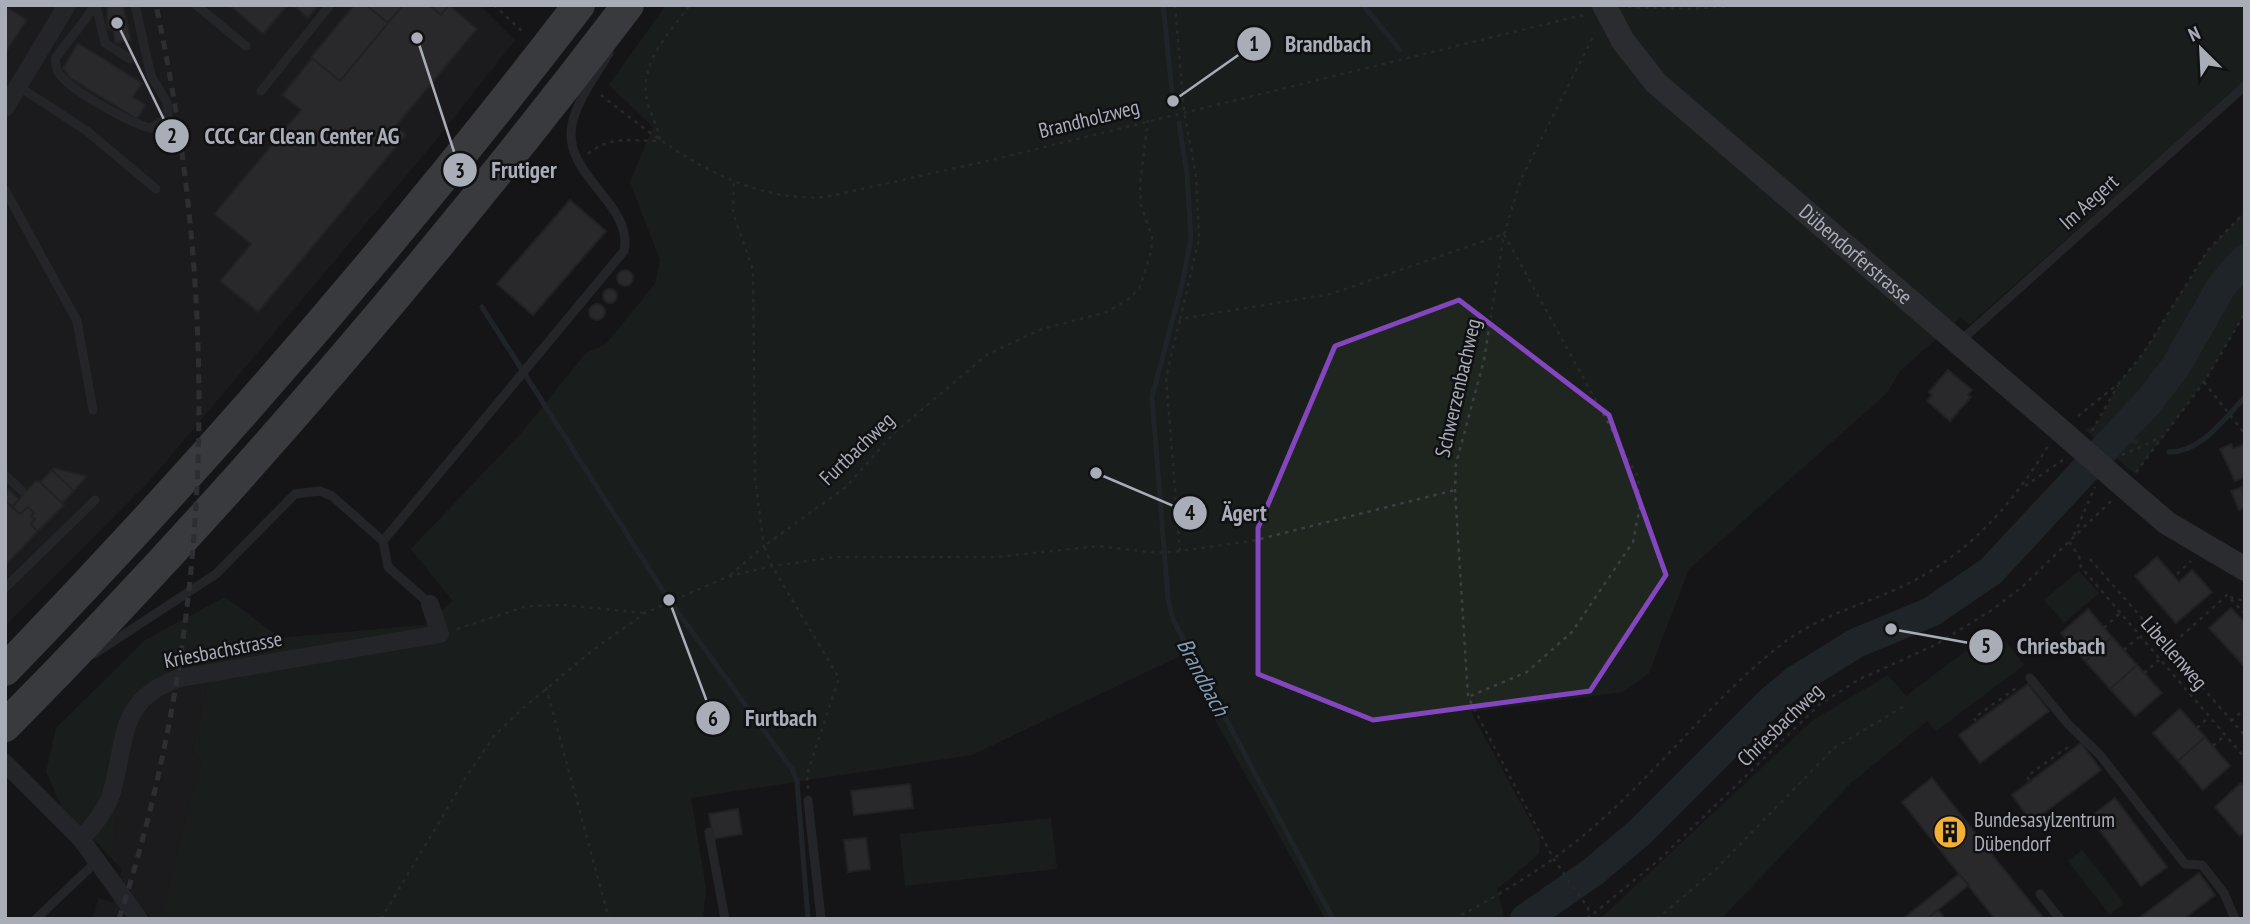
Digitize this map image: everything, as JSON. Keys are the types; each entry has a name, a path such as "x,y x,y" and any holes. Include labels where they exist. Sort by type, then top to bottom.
{"highway":[{"path":"5,670 172,494 289,361 436,186 579,5"},
{"path":"5,726 200,520 369,328 498,172 628,5"}],"street":[{"path":"5,108 67,5"},
{"name":"Dübendorferstrasse","path":"1611,7 1623,41 1656,83 2167,523 2245,569"},
{"name":"Kriesbachstrasse","path":"81,839 99,819 111,794 130,715 151,691 180,678 440,634 430,604"},
{"path":"10,767 81,839 139,919"}],"lane":[{"path":"95,5 85,23 73,31 55,59 57,71 68,82 136,124 150,128 168,118 167,102 151,76 135,5"},
{"path":"95,5 105,43 130,59"},
{"path":"196,5 246,47"},
{"path":"261,91 330,5"},
{"path":"383,541 624,251 626,239 622,225 578,162 570,134 576,110 635,5"},
{"path":"18,86 87,131 156,189"},
{"name":"Im Aegert","path":"1956,344 2245,86"},
{"path":"5,190 77,321 93,410"},
{"path":"5,475 22,491"},
{"path":"48,682 216,574 238,555 286,501 306,490 332,496 383,541 388,567 430,604"},
{"path":"5,588 95,500"},
{"path":"2030,678 2100,755 2185,864 2202,865 2224,893 2235,919"},
{"path":"808,800 821,919"},
{"path":"709,832 725,919"},
{"path":"36,919 98,860"},
{"path":"2040,894 2060,919"}],"path":[{"path":"494,5 528,37"},
{"path":"600,143 618,139 660,141 648,104 645,82 653,55 690,5"},
{"path":"1175,5 1184,111 1196,176 1199,239 1166,377 1180,551"},
{"name":"Brandholzweg","path":"601,95 660,141 695,164 734,180 792,197 826,197 1611,7 1687,9 1746,5"},
{"name":"Schwerzenbachweg","path":"1588,918 1588,908 1553,858 1468,697 1455,464 1484,360 1504,234 1521,179 1611,7"},
{"name":"Furtbachweg","path":"727,577 764,546 846,486 894,433 988,354 1042,330 1107,312 1130,298 1140,287 1151,252 1152,237 1141,205 1139,184 1148,120"},
{"path":"734,180 733,213 753,270 755,480 764,546 772,566 839,677 807,774 808,800"},
{"path":"2144,352 2208,250 2245,212"},
{"path":"1180,319 1331,295 1504,234 1614,429 1637,477 1640,506 1633,542 1572,632 1527,672 1468,697"},
{"name":"Chriesbachweg","path":"1588,918 1668,853 1819,705 1858,680 1961,631 2022,587 2068,542 2163,437 2204,382 2245,313"},
{"path":"2204,382 2245,434"},
{"path":"381,919 494,736 546,687 645,613 727,577 772,566 836,557 996,557 1099,546 1156,553 1172,552 1252,541 1455,490"},
{"path":"1454,919 1511,888 1599,822 1740,681 1783,644 1829,617 1927,574 1958,553 2010,503"},
{"name":"Libellenweg","path":"2068,542 2078,556 2081,567 2119,614 2245,758"},
{"path":"2177,574 2199,554"},
{"path":"2090,559 2245,736"},
{"path":"2167,648 2227,595"},
{"path":"2227,595 2245,601"},
{"path":"2227,595 2245,614"},
{"path":"466,626 527,606 564,605 645,613"},
{"path":"2104,628 2119,614"},
{"path":"2124,650 2139,637"},
{"path":"2144,673 2159,660"},
{"path":"1976,721 1974,718 2030,678"},
{"path":"546,687 609,919"},
{"path":"1657,919 1717,868 1834,748 1906,705"},
{"path":"2231,721 2245,709"},
{"path":"2197,728 2209,717"},
{"path":"2213,746 2225,735"},
{"path":"2029,780 2027,776 2062,754 2082,737"}],"highlighted area":[{"path":"1459,300 1609,415 1666,575 1590,691 1373,720 1258,674 1258,528 1335,346"}],"shaded area":[{"path":"5,5 479,5 515,40 436,140 153,477 5,626"},
{"path":"666,5 2245,5 2245,81 1969,325 1961,317 1900,371 1887,393 1689,569 1649,673 1623,692 1471,712 1540,839 1539,854 1497,889 1504,916 1498,919 1325,919 1180,656 972,755 691,798 706,889 703,919 152,919 146,912 162,913 201,761 193,749 207,683 165,692 141,715 115,812 114,853 122,869 62,807 46,772 56,728 145,640 225,597 280,638 424,625 453,601 411,549 522,432 586,353 606,344 655,284 660,260 630,182 653,127 609,85"},
{"path":"2245,212 2245,313 2204,382 2135,474 2085,430 2097,424 2119,383 2144,352 2208,250"},
{"path":"2079,571 2099,593 2064,623 2044,600"},
{"path":"1996,628 2024,665 1936,731 1927,721 1851,783 1721,919 1600,919 1813,720 1888,675 1906,696"},
{"path":"207,682 193,749 201,761 162,914 146,912 145,919 92,919 99,898 113,903 122,869 114,853 115,812 141,715 165,692"},
{"path":"1051,818 1057,869 905,886 900,834"},
{"path":"2082,850 2124,903 2110,915 2068,861"}],"building":[{"path":"107,5 123,5 131,40 115,43 113,31 107,28"},
{"path":"229,5 288,5 263,34"},
{"path":"293,5 319,5 308,18"},
{"path":"354,5 366,5 388,23 340,81 311,57"},
{"path":"366,5 403,5 388,23"},
{"path":"403,5 429,5 441,15 449,5 477,29 396,126 406,135 258,312 220,281 251,244 214,214 301,110 282,95 312,58 340,81"},
{"path":"429,5 449,5 441,15"},
{"path":"5,6 27,20 5,53"},
{"path":"78,43 142,83 133,97 146,105 137,119 70,78 63,68"},
{"path":"570,200 606,231 533,315 497,284"},
{"path":"625,270 633,278 625,286 617,278"},
{"path":"607,289 613,289 617,296 613,303 607,303 603,299 603,293"},
{"path":"597,304 605,312 597,320 589,312"},
{"path":"1948,370 1972,390 1968,395 1971,397 1950,421 1927,401 1932,395 1929,392"},
{"path":"2231,444 2233,449 2245,444 2245,477 2235,481 2220,449"},
{"path":"54,468 87,476 74,491 52,470"},
{"path":"52,470 74,491 62,503 40,482"},
{"path":"35,481 40,482 64,505 38,531 30,524 35,519 31,516 34,513 28,507 20,514 12,507"},
{"path":"2242,487 2245,507 2239,510 2231,491"},
{"path":"8,489 19,499 12,507 5,500"},
{"path":"5,500 20,514 28,507 34,513 31,516 35,519 30,524 38,531 5,566"},
{"path":"2157,557 2179,582 2192,570 2212,592 2176,623 2135,576"},
{"path":"2231,608 2245,623 2245,667 2209,628"},
{"path":"2088,609 2112,637 2085,661 2061,633"},
{"path":"2112,637 2137,665 2110,689 2085,661"},
{"path":"2137,665 2162,693 2135,716 2110,689"},
{"path":"2028,684 2049,711 1980,763 1959,735"},
{"path":"2180,709 2205,737 2178,761 2153,733"},
{"path":"2205,737 2230,766 2203,790 2178,761"},
{"path":"2081,743 2101,770 2032,822 2012,795"},
{"name":"Bundesasylzentrum Dübendorf","path":"1932,778 2044,919 1995,919 1959,874 1902,802"},
{"path":"2241,783 2245,787 2245,832 2240,836 2215,807"},
{"path":"910,784 913,808 854,815 851,791"},
{"path":"2115,798 2167,867 2141,886 2090,817"},
{"path":"738,809 742,834 713,839 709,814"},
{"path":"866,838 870,869 848,872 844,840"},
{"path":"2199,873 2215,895 2184,919 2138,919"},
{"path":"1959,874 1969,885 1927,919 1903,919"},
{"path":"1938,910 1945,919 1927,919"}],"waterway":[{"name":"Brandbach","path":"1163,5 1173,101"},
{"path":"1363,5 1400,50"},
{"name":"Brandbach","path":"1179,123 1187,174 1191,239 1152,397 1168,599 1173,620 1333,919"},
{"path":"1525,919 1594,871 1640,832 1771,701 1795,681 1856,643 1931,612 1991,571 2150,400 2176,366 2221,287 2245,259"},
{"path":"482,307 669,600 792,769 797,781 808,919"},
{"path":"2169,452 2181,451 2202,441 2245,397"},
{"path":"2118,435 2136,442"}],"railway":[{"path":"119,919 151,807 174,694 190,580 198,465 198,349 191,234 177,119 156,5"}],"place":[{"name":"CCC Car Clean Center AG","path":"117,23"},
{"name":"Frutiger","path":"417,38"},
{"name":"Brandbach","path":"1173,101"},
{"name":"Ägert","path":"1096,473"},
{"name":"Furtbach","path":"669,600"},
{"name":"Chriesbach","path":"1891,629"},
{"name":"Bundesasylzentrum Dübendorf","path":"1950,832"}]}
